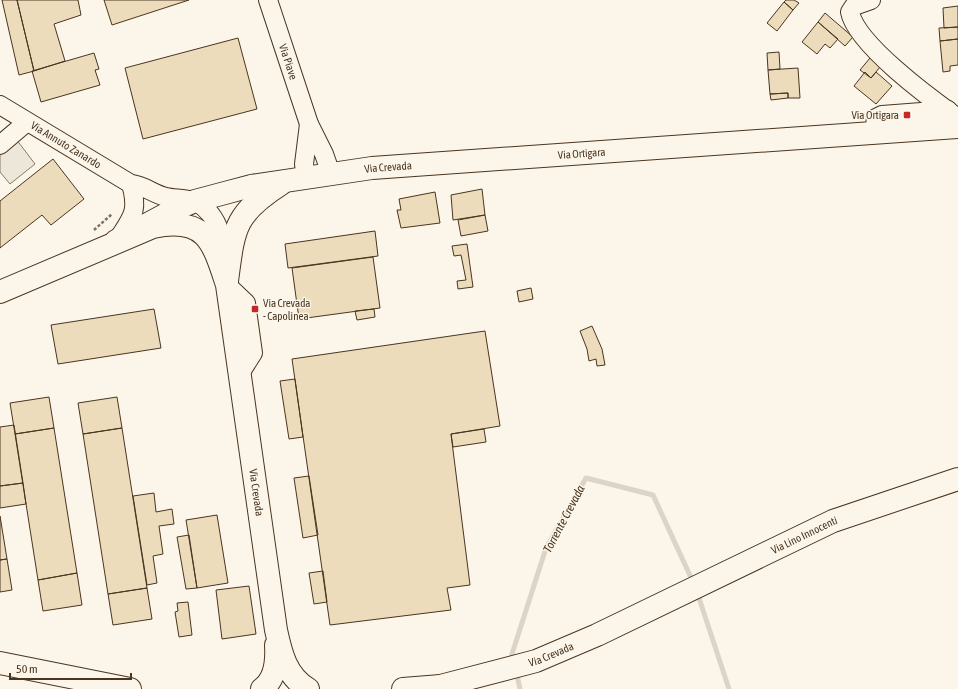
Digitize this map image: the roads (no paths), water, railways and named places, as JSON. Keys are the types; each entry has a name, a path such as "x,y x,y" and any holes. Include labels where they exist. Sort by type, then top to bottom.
{"main road":[{"name":"Via Ortigara","path":"492,159 874,133 954,118"},
{"name":"Via Crevada","path":"116,241 172,211 195,202 251,186 372,168 492,159"},
{"name":"Via Crevada","path":"227,285 232,244 240,222 259,198 284,182"},
{"name":"Via Crevada","path":"0,292 116,241 153,227 167,224 181,224 193,227 206,236 214,247 227,285 276,630 288,669 295,679 308,689"},
{"name":"Via Lino Innocenti","path":"656,606 833,521 958,479"},
{"name":"Via Crevada","path":"403,689 435,687 468,680 536,661 656,606"},
{"path":"262,689 272,678 275,668 277,656 276,630"},
{"path":"0,663 130,689"}],"street":[{"name":"Via Piave","path":"268,0 309,124 324,154 331,174"},
{"path":"871,0 854,6 850,12 851,20 862,35 881,55 954,118"},
{"name":"Via Annuto Zanardo","path":"0,105 131,184 140,185 163,196 195,202"},
{"path":"0,145 26,122"},
{"name":"Via Piave","path":"306,178 304,164 309,124"},
{"path":"116,241 132,217 135,209 136,200 131,184"},
{"name":"Via Crevada","path":"195,202 208,213 220,230 223,244 227,285"}],"waterway":[{"name":"Torrente Crevada","path":"514,661 512,654 546,548 586,478 653,495 693,582"},
{"name":"Torrente Crevada","path":"697,592 729,689"},
{"name":"Torrente Crevada","path":"516,670 520,689"}],"place":[{"name":"Via Ortigara","path":"907,115"},
{"name":"Via Crevada - Capolinea","path":"255,309"}]}
